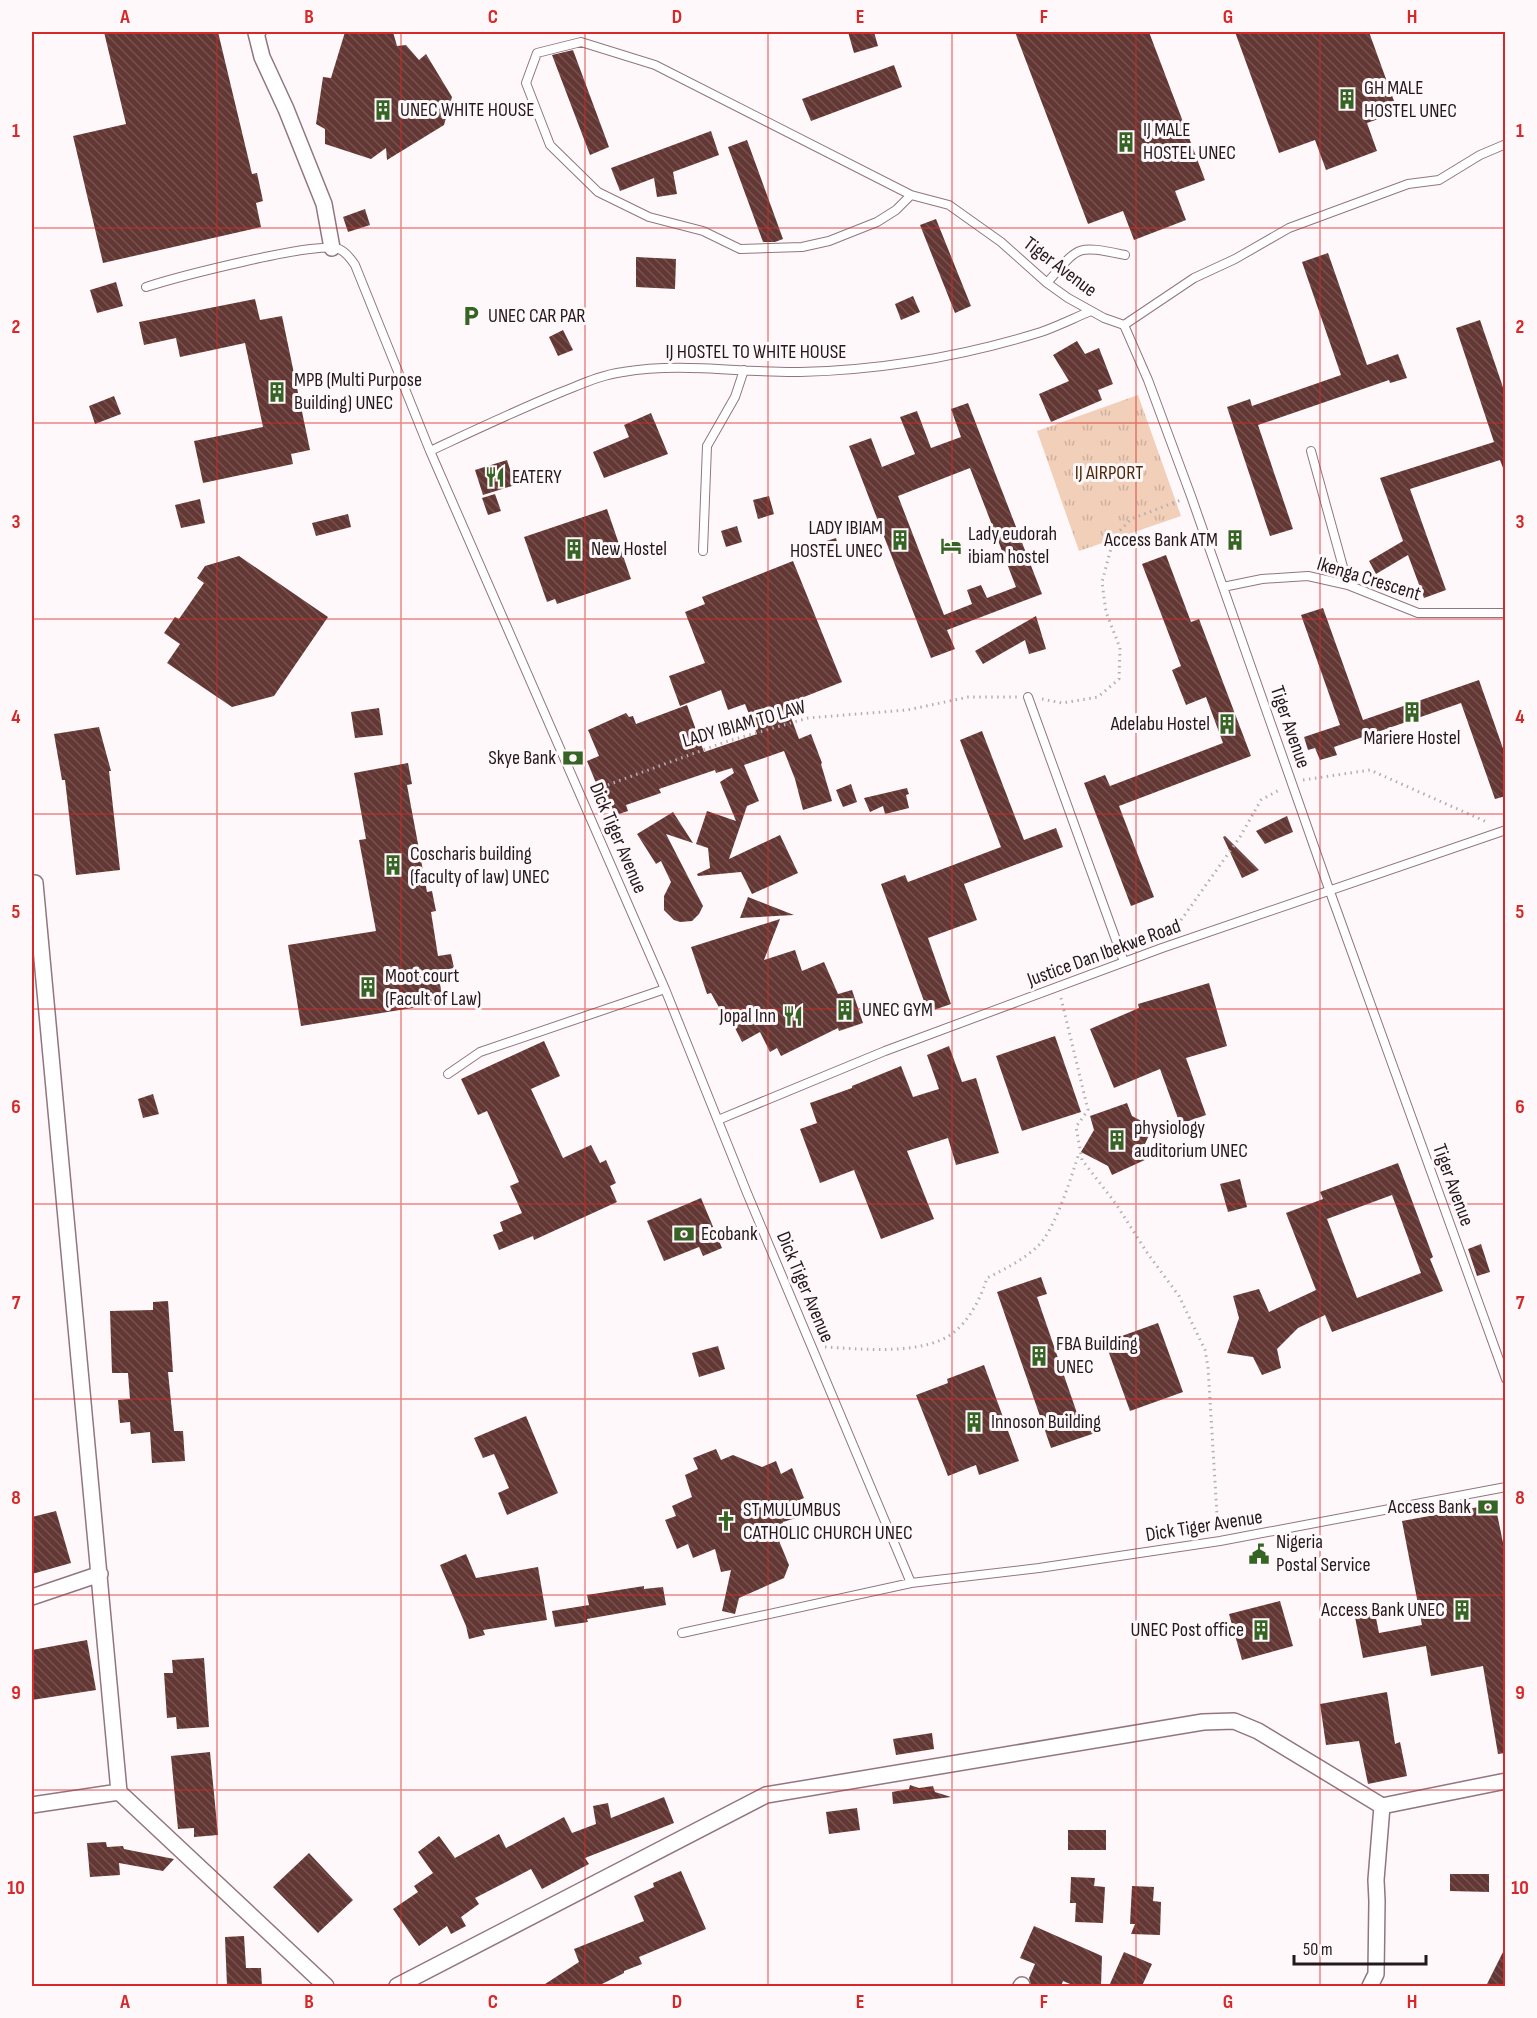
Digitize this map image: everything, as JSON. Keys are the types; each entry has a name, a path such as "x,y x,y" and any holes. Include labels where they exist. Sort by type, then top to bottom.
{"street":[{"path":"258,32 256,33 262,57 286,109 324,204 332,248"},
{"path":"34,883 120,1792 326,1986"},
{"path":"32,1597 100,1574"},
{"path":"397,1986 766,1795 1203,1722 1234,1721 1258,1731 1382,1806 1506,1781"},
{"path":"32,1805 120,1792"},
{"path":"1370,1986 1376,1974 1376,1880 1382,1806"}],"lane":[{"name":"Tiger Avenue","path":"911,195 897,210 877,222 829,241 802,247 740,249 703,231 650,217 598,192 550,145 526,84 537,53 581,42 655,65 911,195 949,205 1001,242 1047,283 1091,311 1124,325 1148,380 1191,496 1329,889 1506,1379"},
{"path":"1124,325 1194,278 1235,259 1289,228 1408,184 1439,180 1480,155 1506,144"},
{"path":"146,287 180,276 268,257 332,248"},
{"name":"Dick Tiger Avenue","path":"332,248 338,248 355,265 430,451 665,988 911,1583 1039,1568 1220,1541 1506,1487"},
{"path":"1047,283 1065,261 1078,250 1093,249 1125,255"},
{"name":"IJ HOSTEL TO WHITE HOUSE","path":"430,451 516,410 600,377 645,369 801,372 920,360 990,346 1042,331 1091,311"},
{"path":"703,551 707,446 735,397 744,370"},
{"path":"1311,451 1347,585"},
{"name":"Ikenga Crescent","path":"1223,587 1298,575 1347,585 1418,613 1506,613"},
{"path":"1028,697 1124,962"},
{"name":"Justice Dan Ibekwe Road","path":"718,1120 885,1051 1124,962 1329,889 1506,830"},
{"path":"448,1074 480,1052 665,988"},
{"path":"682,1633 911,1583"}],"path":[{"name":"LADY IBIAM TO LAW","path":"581,795 725,742 808,718 907,710 968,697 1028,697 1062,703 1098,697 1119,679 1120,648 1106,612 1102,582 1114,537 1131,519 1191,496"},
{"path":"1058,987 1088,1110 1076,1127 1079,1151 1085,1166 1116,1203 1148,1254 1179,1296 1205,1350 1220,1541"},
{"path":"812,1346 872,1349 915,1347 942,1339 960,1325 971,1312 981,1298 987,1278 1012,1265 1040,1244 1056,1216 1079,1151"}],"green space":[{"name":"IJ AIRPORT","path":"1138,395 1181,516 1079,551 1037,431"}],"building":[{"path":"104,32 218,32 252,174 257,173 263,201 256,203 261,227 103,263 73,136 126,124"},
{"name":"UNEC WHITE HOUSE","path":"345,32 393,32 397,46 406,45 419,60 426,54 452,97 444,125 387,160 386,148 371,159 325,144 325,129 316,124 323,77 331,78"},
{"path":"848,32 874,32 878,46 854,53"},
{"name":"IJ MALE HOSTEL UNEC","path":"1015,32 1149,32 1205,180 1175,191 1186,220 1134,240 1123,211 1088,224"},
{"name":"GH MALE HOSTEL UNEC","path":"1235,32 1369,32 1398,112 1367,123 1377,151 1326,170 1315,140 1279,153"},
{"path":"573,50 609,147 590,155 552,55"},
{"path":"894,65 902,87 811,121 802,99"},
{"path":"711,131 719,155 673,172 677,194 657,197 654,178 620,191 611,168"},
{"path":"747,140 783,239 775,242 763,242 728,147"},
{"path":"365,209 370,225 348,232 343,217"},
{"path":"936,219 971,306 955,313 920,225"},
{"path":"1328,253 1367,365 1398,354 1407,378 1390,383 1389,380 1258,425 1293,529 1270,536 1227,407 1250,399 1252,406 1341,375 1302,262"},
{"path":"636,257 676,259 675,289 636,287"},
{"path":"116,282 123,306 97,313 90,290"},
{"path":"913,296 920,312 901,320 895,304"},
{"name":"MPB (Multi Purpose Building) UNEC","path":"255,299 260,320 282,316 310,450 291,454 293,464 203,483 194,441 263,427 245,343 180,357 176,338 144,345 139,322"},
{"path":"1480,320 1506,396 1506,468 1503,468 1500,460 1410,489 1446,590 1424,598 1408,555 1376,574 1369,561 1403,541 1380,478 1494,442 1456,328"},
{"path":"563,330 573,350 558,356 549,337"},
{"path":"1077,341 1085,354 1099,348 1113,384 1098,390 1102,400 1051,422 1039,394 1069,381 1053,355"},
{"path":"114,396 121,414 95,424 89,406"},
{"name":"LADY IBIAM HOSTEL UNEC","path":"968,403 1042,594 947,630 955,649 931,658 849,446 871,438 882,467 915,454 900,417 917,411 931,448 961,437 951,409","holes":["970,468 1016,587 987,598 981,585 967,590 972,604 944,615 898,496"]},
{"path":"651,413 668,454 604,478 593,452 629,437 624,425"},
{"name":"EATERY","path":"507,460 515,485 483,495 475,470"},
{"path":"495,494 501,511 488,515 482,498"},
{"path":"769,496 774,514 758,519 753,500"},
{"path":"200,499 205,523 181,528 175,505"},
{"name":"New Hostel","path":"607,509 631,579 557,604 555,599 547,602 524,537"},
{"path":"348,514 351,527 316,536 312,523"},
{"path":"737,526 742,542 726,547 721,531"},
{"path":"836,538 840,552 821,558 817,544"},
{"name":"Adelabu Hostel","path":"1166,555 1191,622 1199,619 1251,756 1119,806 1154,897 1131,906 1084,783 1105,775 1110,786 1223,743 1206,697 1186,705 1172,670 1181,666 1142,564"},
{"path":"239,556 328,617 274,696 232,707 167,663 180,644 164,633 175,617 179,619 204,583 197,578 205,566"},
{"path":"793,561 842,682 786,704 799,739 811,734 822,763 832,801 803,810 795,779 784,751 744,765 759,801 747,806 729,859 780,835 798,873 752,894 741,872 698,876 697,874 710,868 708,848 696,844 707,811 736,821 720,782 734,773 732,768 716,773 715,770 659,789 661,793 626,805 628,811 613,816 601,781 596,783 587,761 599,756 588,730 626,713 629,717 633,716 636,724 687,705 704,752 757,734 745,704 728,710 721,690 680,706 669,676 705,663 685,612 705,604 702,597"},
{"name":"Mariere Hostel","path":"1323,608 1363,720 1479,680 1506,757 1506,796 1495,799 1461,703 1334,747 1337,755 1320,760 1315,748 1308,750 1304,737 1340,725 1301,615"},
{"path":"1036,616 1046,649 1029,654 1025,640 983,664 975,651"},
{"path":"379,708 383,735 355,738 351,712"},
{"path":"99,727 111,771 109,771 120,870 76,875 65,780 62,780 54,734"},
{"path":"982,731 1024,840 1056,828 1063,847 964,884 977,920 928,938 951,1004 928,1012 881,884 905,875 908,882 1001,847 960,740"},
{"path":"408,763 412,784 407,785 427,892 432,891 436,911 431,912 438,956 451,954 454,968 438,971 443,1003 301,1026 288,945 376,931 359,840 366,839 354,773"},
{"path":"851,784 857,802 843,807 836,790"},
{"path":"907,788 909,808 885,814 883,806 870,812 864,798"},
{"path":"673,812 693,843 666,834 703,906 692,921 674,920 664,910 664,896 671,882 661,861 656,864 637,834"},
{"path":"1287,816 1293,832 1265,844 1256,831"},
{"path":"1225,836 1259,870 1242,878 1223,837"},
{"path":"748,897 794,915 740,918"},
{"path":"780,919 764,960 795,950 802,971 824,962 838,994 852,990 863,1023 839,1031 838,1028 781,1056 777,1048 770,1052 760,1032 742,1042 730,1018 726,1020 711,993 707,994 691,947"},
{"path":"1209,983 1227,1046 1186,1058 1206,1115 1180,1124 1160,1069 1114,1088 1090,1029 1139,1008 1138,1004"},
{"path":"1055,1036 1081,1112 1022,1131 996,1056"},
{"path":"544,1041 560,1076 531,1089 563,1158 591,1145 600,1163 606,1160 616,1183 610,1186 617,1202 534,1240 533,1236 499,1250 493,1235 503,1231 500,1222 522,1213 510,1186 519,1182 487,1111 478,1115 461,1079"},
{"path":"949,1046 962,1082 976,1078 999,1153 956,1165 948,1138 907,1151 934,1219 881,1239 854,1170 820,1183 800,1129 817,1123 810,1103 852,1088 852,1086 901,1066 913,1097 939,1089 927,1055"},
{"path":"153,1094 159,1114 143,1118 138,1099"},
{"name":"physiology auditorium UNEC","path":"1127,1103 1132,1116 1153,1127 1142,1150 1147,1159 1112,1175 1108,1166 1081,1152 1094,1130 1090,1116"},
{"path":"1398,1163 1433,1257 1430,1259 1443,1291 1332,1332 1325,1315 1298,1328 1277,1349 1281,1368 1262,1375 1253,1357 1227,1353 1239,1318 1233,1296 1259,1289 1269,1312 1316,1290 1286,1213 1323,1199 1320,1192","holes":["1392,1195 1421,1273 1357,1298 1327,1219"]},
{"path":"1240,1179 1247,1207 1228,1212 1220,1184"},
{"name":"Ecobank","path":"701,1198 722,1248 703,1256 699,1247 664,1261 647,1221"},
{"path":"1481,1244 1490,1272 1477,1276 1468,1249"},
{"name":"FBA Building UNEC","path":"1041,1277 1047,1294 1037,1297 1079,1419 1089,1416 1095,1433 1051,1448 997,1292"},
{"path":"168,1301 173,1372 168,1372 174,1431 183,1431 185,1461 152,1463 150,1432 131,1434 130,1422 120,1423 118,1400 130,1399 128,1373 112,1373 110,1311 153,1310 153,1302"},
{"path":"1158,1323 1183,1392 1130,1411 1105,1342"},
{"path":"718,1346 725,1369 699,1377 692,1353"},
{"name":"Innoson Building","path":"984,1365 1019,1461 979,1475 976,1465 948,1476 916,1395 948,1383 947,1379"},
{"path":"526,1416 558,1493 507,1515 498,1493 509,1488 494,1454 483,1458 474,1438"},
{"name":"ST MULUMBUS CATHOLIC CHURCH UNEC","path":"716,1449 721,1460 733,1455 762,1467 776,1461 781,1474 792,1468 804,1498 792,1503 796,1518 783,1522 777,1536 789,1565 784,1578 739,1598 735,1614 722,1611 731,1570 721,1572 715,1549 693,1558 688,1544 677,1549 665,1520 676,1516 672,1506 692,1497 685,1475 698,1469 693,1458"},
{"name":"Access Bank UNEC","path":"1495,1504 1506,1557 1506,1753 1498,1754 1483,1666 1431,1676 1426,1646 1363,1658 1354,1612 1374,1608 1379,1633 1422,1625 1402,1521"},
{"path":"56,1511 71,1563 32,1574 32,1517"},
{"path":"466,1554 476,1578 538,1567 547,1620 483,1630 485,1635 469,1639 466,1626 440,1565"},
{"path":"644,1586 644,1589 663,1587 666,1605 555,1627 552,1611 589,1605 587,1595"},
{"name":"UNEC Post office","path":"1280,1601 1293,1646 1242,1660 1229,1614"},
{"path":"87,1640 96,1690 32,1700 32,1650"},
{"path":"204,1658 209,1727 177,1729 176,1717 167,1718 164,1673 173,1673 172,1660"},
{"path":"1387,1692 1395,1744 1400,1742 1407,1776 1368,1784 1359,1741 1326,1745 1320,1704"},
{"path":"932,1733 934,1749 896,1755 893,1739"},
{"path":"210,1752 218,1835 194,1837 194,1828 178,1829 171,1756"},
{"path":"910,1785 919,1788 933,1786 935,1792 951,1797 893,1804 892,1792 909,1789"},
{"path":"664,1797 674,1823 585,1858 589,1864 542,1889 531,1869 475,1898 479,1904 461,1917 466,1926 451,1934 447,1926 419,1946 393,1909 418,1892 414,1886 433,1873 418,1852 439,1836 455,1858 499,1834 506,1848 564,1817 572,1833 596,1824 593,1806 608,1803 611,1818"},
{"path":"857,1808 860,1830 829,1834 826,1812"},
{"path":"1068,1830 1106,1830 1106,1850 1068,1850"},
{"path":"106,1842 107,1847 123,1846 124,1849 174,1859 163,1871 119,1863 120,1875 90,1877 87,1843"},
{"path":"309,1853 353,1900 318,1933 273,1887"},
{"path":"681,1871 706,1929 639,1957 642,1964 598,1986 542,1986 579,1962 574,1949 644,1921 634,1896 654,1887 653,1883"},
{"path":"1450,1874 1489,1874 1489,1892 1450,1891"},
{"path":"1071,1877 1095,1878 1094,1886 1105,1887 1103,1923 1075,1922 1076,1903 1070,1903"},
{"path":"1132,1886 1154,1887 1153,1901 1161,1902 1160,1935 1131,1934 1135,1924 1130,1924"},
{"path":"1034,1926 1102,1956 1101,1986 1075,1986 1063,1981 1061,1986 1031,1986 1029,1978 1035,1964 1020,1958"},
{"path":"244,1936 246,1968 261,1968 262,1986 227,1986 225,1937"},
{"path":"1506,1946 1506,1986 1486,1986"},
{"path":"1124,1952 1152,1964 1142,1986 1109,1986"}],"place":[{"name":"GH MALE HOSTEL UNEC","path":"1347,99"},
{"name":"UNEC WHITE HOUSE","path":"383,110"},
{"name":"IJ MALE HOSTEL UNEC","path":"1126,142"},
{"name":"UNEC CAR PAR","path":"471,316"},
{"name":"MPB (Multi Purpose Building) UNEC","path":"277,392"},
{"name":"EATERY","path":"495,477"},
{"name":"LADY IBIAM HOSTEL UNEC","path":"900,540"},
{"name":"Access Bank ATM","path":"1235,540"},
{"name":"Lady eudorah ibiam hostel","path":"951,546"},
{"name":"New Hostel","path":"574,549"},
{"name":"Mariere Hostel","path":"1412,712"},
{"name":"Adelabu Hostel","path":"1227,724"},
{"name":"Skye Bank","path":"573,758"},
{"name":"Coscharis building (faculty of law) UNEC","path":"393,865"},
{"name":"Moot court (Facult of Law)","path":"368,987"},
{"name":"UNEC GYM","path":"845,1010"},
{"name":"Jopal Inn","path":"793,1016"},
{"name":"physiology auditorium UNEC","path":"1117,1140"},
{"name":"Ecobank","path":"684,1234"},
{"name":"FBA Building UNEC","path":"1039,1356"},
{"name":"Innoson Building","path":"974,1422"},
{"name":"Access Bank","path":"1488,1507"},
{"name":"ST MULUMBUS CATHOLIC CHURCH UNEC","path":"726,1521"},
{"name":"Nigeria Postal Service","path":"1259,1554"},
{"name":"Access Bank UNEC","path":"1462,1610"},
{"name":"UNEC Post office","path":"1261,1630"}]}
